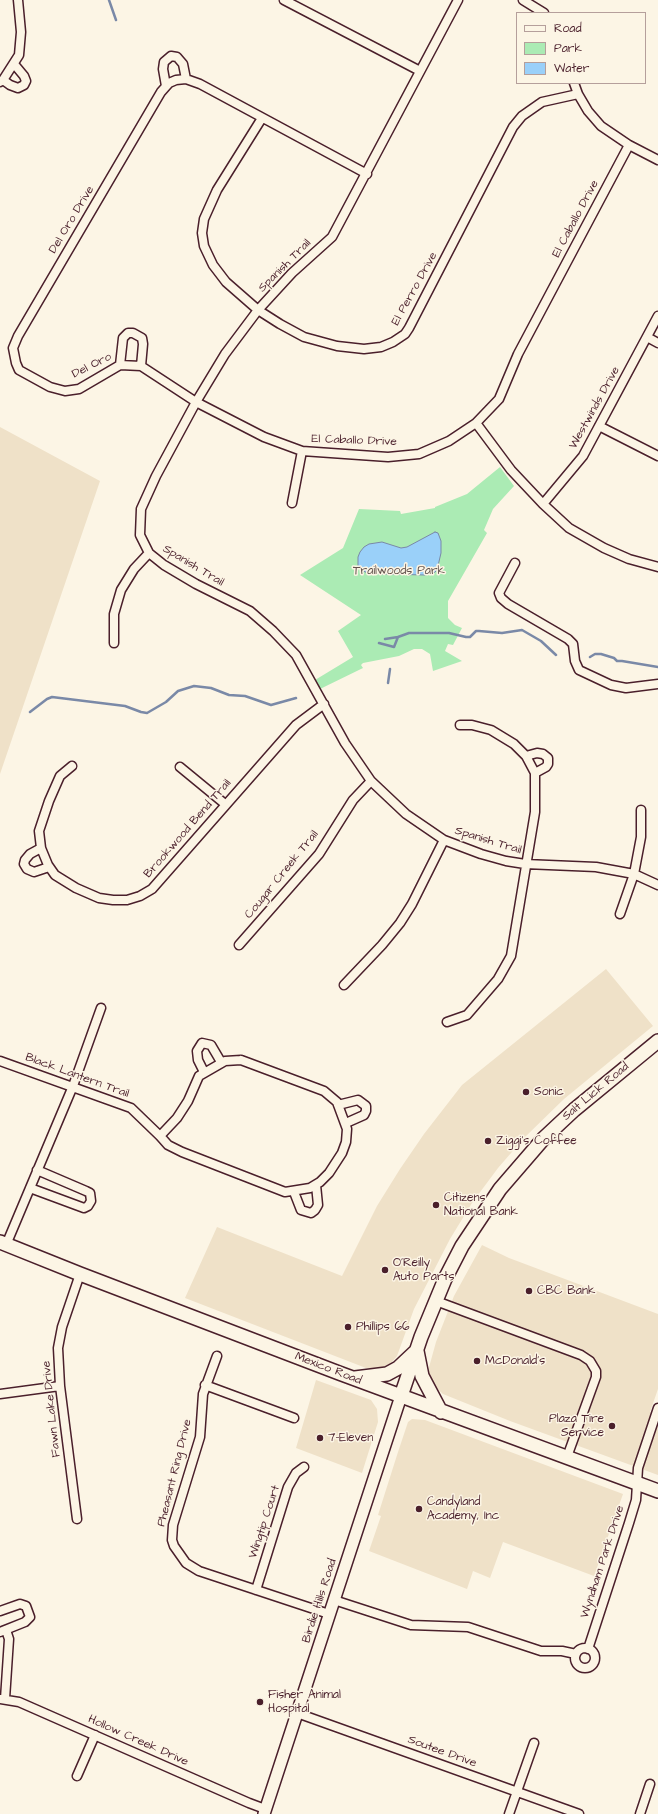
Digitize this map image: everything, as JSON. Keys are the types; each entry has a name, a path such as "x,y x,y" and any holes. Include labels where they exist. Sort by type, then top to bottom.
{"main road":[{"name":"Salt Lick Road","path":"401,1396 417,1350 445,1279 480,1218 500,1189 544,1138 574,1110 658,1041"},
{"name":"Mexico Road","path":"3,1243 80,1274 441,1412 658,1491"},
{"path":"354,1379 387,1374 398,1368 417,1350"},
{"path":"417,1350 422,1376 441,1412"},
{"name":"Birdie Hills Road","path":"265,1811 401,1396"}],"street":[{"path":"14,64 24,76 26,81 24,85 18,88 1,81 19,55 21,32 18,0"},
{"path":"284,0 420,71"},
{"name":"Spanish Trail","path":"458,0 367,174 332,237 292,273 258,310 225,354 196,402 156,476 141,509 140,535 149,553 164,565 196,584 250,611 296,654 345,743 371,781 406,814 444,840 481,854 525,864 596,867 634,874 658,884"},
{"path":"523,0 542,12"},
{"path":"186,80 183,64 177,58 171,56 164,62 163,69 166,86 176,80 186,80 200,84 367,174"},
{"path":"574,84 578,94 588,111 602,126 629,145 658,160"},
{"name":"Del Oro Drive","path":"19,370 13,348 18,336 166,86"},
{"name":"El Perro Drive","path":"262,118 217,190 204,219 202,233 204,246 213,265 226,282 258,310 304,337 337,346 364,349 381,347 393,342 409,328 513,127 522,116 542,102 578,94"},
{"name":"El Caballo Drive","path":"132,365 141,366 196,402 264,437 302,451 388,457 420,454 449,441 476,423 499,399 518,354 629,145"},
{"name":"Westwinds Drive","path":"543,504 583,456 658,316"},
{"path":"120,365 124,338 128,333 133,333 142,338 143,344 141,366"},
{"path":"647,337 658,343"},
{"name":"Del Oro","path":"19,370 50,387 65,391 79,388 120,365 132,365"},
{"path":"476,423 511,470 568,528 629,560 658,567"},
{"path":"599,426 658,456"},
{"path":"292,503 302,451"},
{"path":"114,643 114,614 121,590 134,569 149,553"},
{"path":"515,564 499,593 501,598 508,604 568,639 573,644 575,661 579,670 611,685 626,688 658,684"},
{"name":"Brookwood Bend Trail","path":"72,766 60,776 49,801 39,831 41,848 49,867 55,875 76,888 99,898 127,900 140,896 152,889 225,804 296,725 324,704"},
{"path":"447,1022 467,1015 498,978 509,960 534,812 534,772 526,756 514,744 491,730 472,725 460,725"},
{"path":"526,756 537,753 543,754 548,758 546,768 534,772"},
{"path":"180,767 225,804"},
{"name":"Cougar Creek Trail","path":"239,945 319,854 353,800 371,781"},
{"path":"620,914 634,874 641,837 641,810"},
{"path":"344,985 382,945 400,923 412,904 444,840"},
{"path":"41,848 30,854 25,860 24,864 27,869 34,872 49,867"},
{"path":"3,1243 30,1188 73,1086 101,1008"},
{"path":"204,1072 198,1060 197,1051 202,1043 211,1045 222,1062"},
{"name":"Black Lantern Trail","path":"0,1061 131,1108 168,1145 182,1152 285,1192 294,1192 310,1188 316,1185 329,1173 342,1153 346,1142 347,1129 338,1105 324,1091 241,1060 222,1062 204,1072 200,1076 188,1101 177,1118 160,1136"},
{"path":"338,1105 358,1100 366,1106 364,1115 346,1123"},
{"path":"30,1188 84,1208 88,1206 91,1201 90,1193 37,1170"},
{"path":"294,1192 301,1210 311,1213 316,1210 318,1205 316,1185"},
{"name":"Fawn Lake Drive","path":"77,1519 60,1386 58,1348 62,1327 80,1274"},
{"path":"436,1301 581,1355 590,1361 596,1371 596,1377 567,1457"},
{"name":"Pheasant Ring Drive","path":"217,1356 205,1385 200,1437 173,1525 172,1540 176,1551 192,1567 329,1614"},
{"path":"205,1385 294,1418"},
{"path":"0,1394 60,1386"},
{"name":"Wyndham Park Drive","path":"588,1649 636,1500 638,1468 658,1408"},
{"name":"Wingtip Court","path":"256,1590 288,1487 296,1472 304,1467"},
{"path":"334,1600 411,1625 468,1628 541,1651 562,1651 576,1654"},
{"path":"0,1611 20,1604 26,1606 29,1610 30,1617 25,1622 3,1631 9,1639 3,1699"},
{"path":"582,1649 588,1649 594,1653 596,1659 591,1667 585,1668 579,1666 576,1660 576,1654 582,1649"},
{"name":"Hollow Creek Drive","path":"3,1699 19,1702 265,1811"},
{"name":"Soutee Drive","path":"297,1713 580,1814"},
{"path":"77,1776 95,1735"},
{"path":"509,1814 534,1742"},
{"path":"640,1814 650,1784"}],"shaded area":[{"path":"0,427 100,481 0,774"},
{"path":"606,969 653,1026 564,1099 524,1138 498,1168 472,1203 450,1239 414,1309 397,1356 391,1363 381,1368 366,1368 185,1298 217,1227 342,1276 377,1206 400,1169 424,1134 462,1085"},
{"path":"482,1245 509,1258 658,1314 658,1389 650,1412 658,1415 658,1475 510,1421 443,1394 433,1385 428,1371 436,1342 454,1296"},
{"path":"316,1380 371,1400 377,1409 378,1422 362,1473 296,1448"},
{"path":"412,1419 425,1420 623,1494 594,1576 503,1542 490,1578 473,1571 467,1589 369,1551 381,1516 378,1515 398,1452 408,1422"}],"green space":[{"name":"Trailwoods Park","path":"500,467 514,486 493,509 484,530 487,533 448,601 448,618 455,625 462,628 453,645 448,644 445,651 462,661 433,671 430,654 422,649 414,649 399,656 363,663 361,665 363,668 320,689 315,680 353,657 338,631 361,615 300,575 343,548 359,509 400,511 401,514 435,508 467,494"}],"water":[{"path":"435,532 438,533 441,541 441,553 437,570 434,573 425,575 384,574 365,572 358,566 358,557 360,552 369,544 382,542 401,548 407,547"}],"waterway":[{"path":"109,0 116,20"},
{"path":"379,643 394,647 398,637 409,633 449,633 470,637 476,631 502,633 522,630 541,641 556,655"},
{"path":"385,639 398,637"},
{"path":"590,657 595,654 601,654 614,658 617,661 658,667"},
{"path":"388,683 390,669"},
{"path":"30,712 52,697 125,706 147,713 166,702 178,691 194,686 211,688 229,695 245,696 271,705 296,698"}],"place":[{"name":"Sonic","path":"526,1092"},
{"name":"Ziggi's Coffee","path":"488,1141"},
{"name":"Citizens National Bank","path":"436,1205"},
{"name":"O'Reilly Auto Parts","path":"385,1270"},
{"name":"CBC Bank","path":"529,1291"},
{"name":"Phillips 66","path":"348,1327"},
{"name":"McDonald's","path":"477,1361"},
{"name":"Plaza Tire Service","path":"612,1426"},
{"name":"7-Eleven","path":"320,1438"},
{"name":"Candyland Academy, Inc","path":"419,1509"},
{"name":"Fisher Animal Hospital","path":"260,1702"}]}
